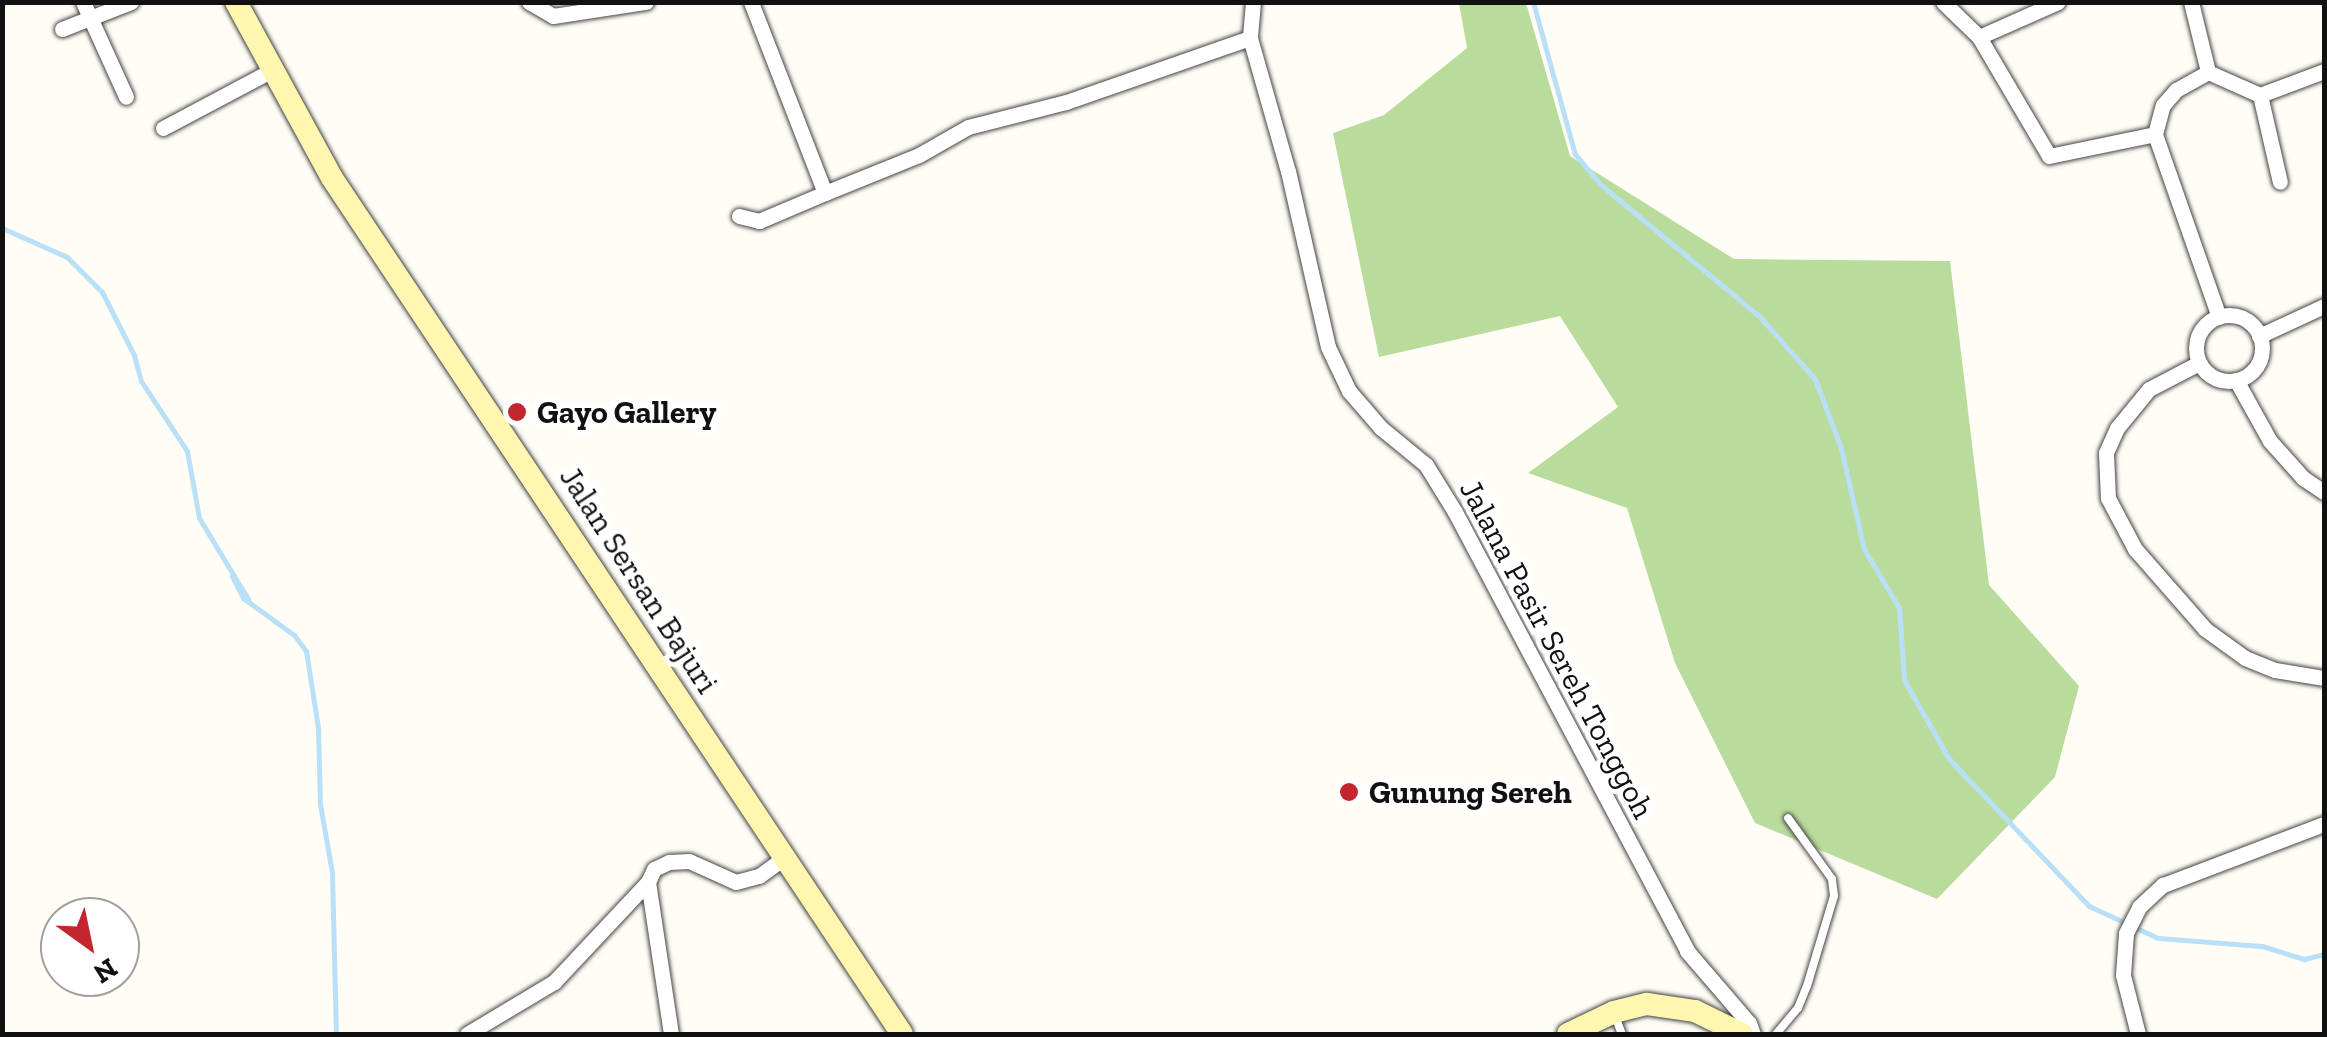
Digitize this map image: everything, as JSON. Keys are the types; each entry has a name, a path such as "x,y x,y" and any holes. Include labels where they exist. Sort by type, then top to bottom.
{"main road":[{"name":"Jalan Sersan Bajuri","path":"236,2 332,178 902,1034"},
{"path":"1568,1034 1618,1023 1646,1004 1694,1011 1742,1034"}],"street":[{"path":"83,2 126,97"},
{"path":"62,29 94,21 131,2"},
{"path":"529,2 553,16 646,2"},
{"path":"751,2 825,193"},
{"name":"Jalana Pasir Sereh Tonggoh","path":"1254,2 1250,38 1288,171 1328,347 1349,391 1380,428 1426,466 1455,512 1687,951 1749,1023 1753,1034"},
{"path":"1943,2 1980,38 2049,156 2155,134"},
{"path":"1980,38 2058,2"},
{"path":"2190,2 2208,72"},
{"path":"739,216 759,221 920,156 968,127 1066,102 1250,38"},
{"path":"163,128 272,70"},
{"path":"2208,72 2260,95 2324,71"},
{"path":"2208,72 2176,90 2163,105 2155,134 2219,317"},
{"path":"2260,95 2280,182"},
{"path":"2260,336 2324,306"},
{"path":"2219,317 2243,318 2260,336 2258,364 2236,380 2214,378 2199,363 2196,352 2201,330 2219,317"},
{"path":"2199,363 2149,389 2116,428 2106,453 2108,498 2135,549 2206,630 2245,658 2275,670 2324,678"},
{"path":"2236,380 2270,442 2303,478 2324,492"},
{"path":"2138,1034 2123,975 2126,933 2138,908 2163,885 2324,824"},
{"path":"467,1034 554,982 648,882 654,869 669,862 689,861 736,882 759,876 785,858"},
{"path":"648,882 671,1034"}],"lane":[{"path":"1776,1034 1798,1008 1834,896 1832,879 1788,818"}],"green space":[{"path":"1459,3 1526,3 1570,156 1734,259 1950,261 1989,585 2079,686 2055,777 1937,899 1755,823 1675,663 1627,508 1528,473 1618,407 1560,316 1379,357 1333,133 1384,115 1467,48"}],"waterway":[{"path":"1533,2 1575,154 1600,184 1760,317 1815,379 1841,448 1864,549 1899,608 1904,680 1949,759 2089,906 2158,938 2262,946 2304,959 2324,954"},
{"path":"2,228 67,257 102,292 134,355 141,381 187,451 199,518 248,599 232,576 243,598 294,635 306,651 318,728 320,804 332,873 336,1034"}],"place":[{"name":"Gayo Gallery","path":"517,412"},
{"name":"Gunung Sereh","path":"1349,792"}]}
